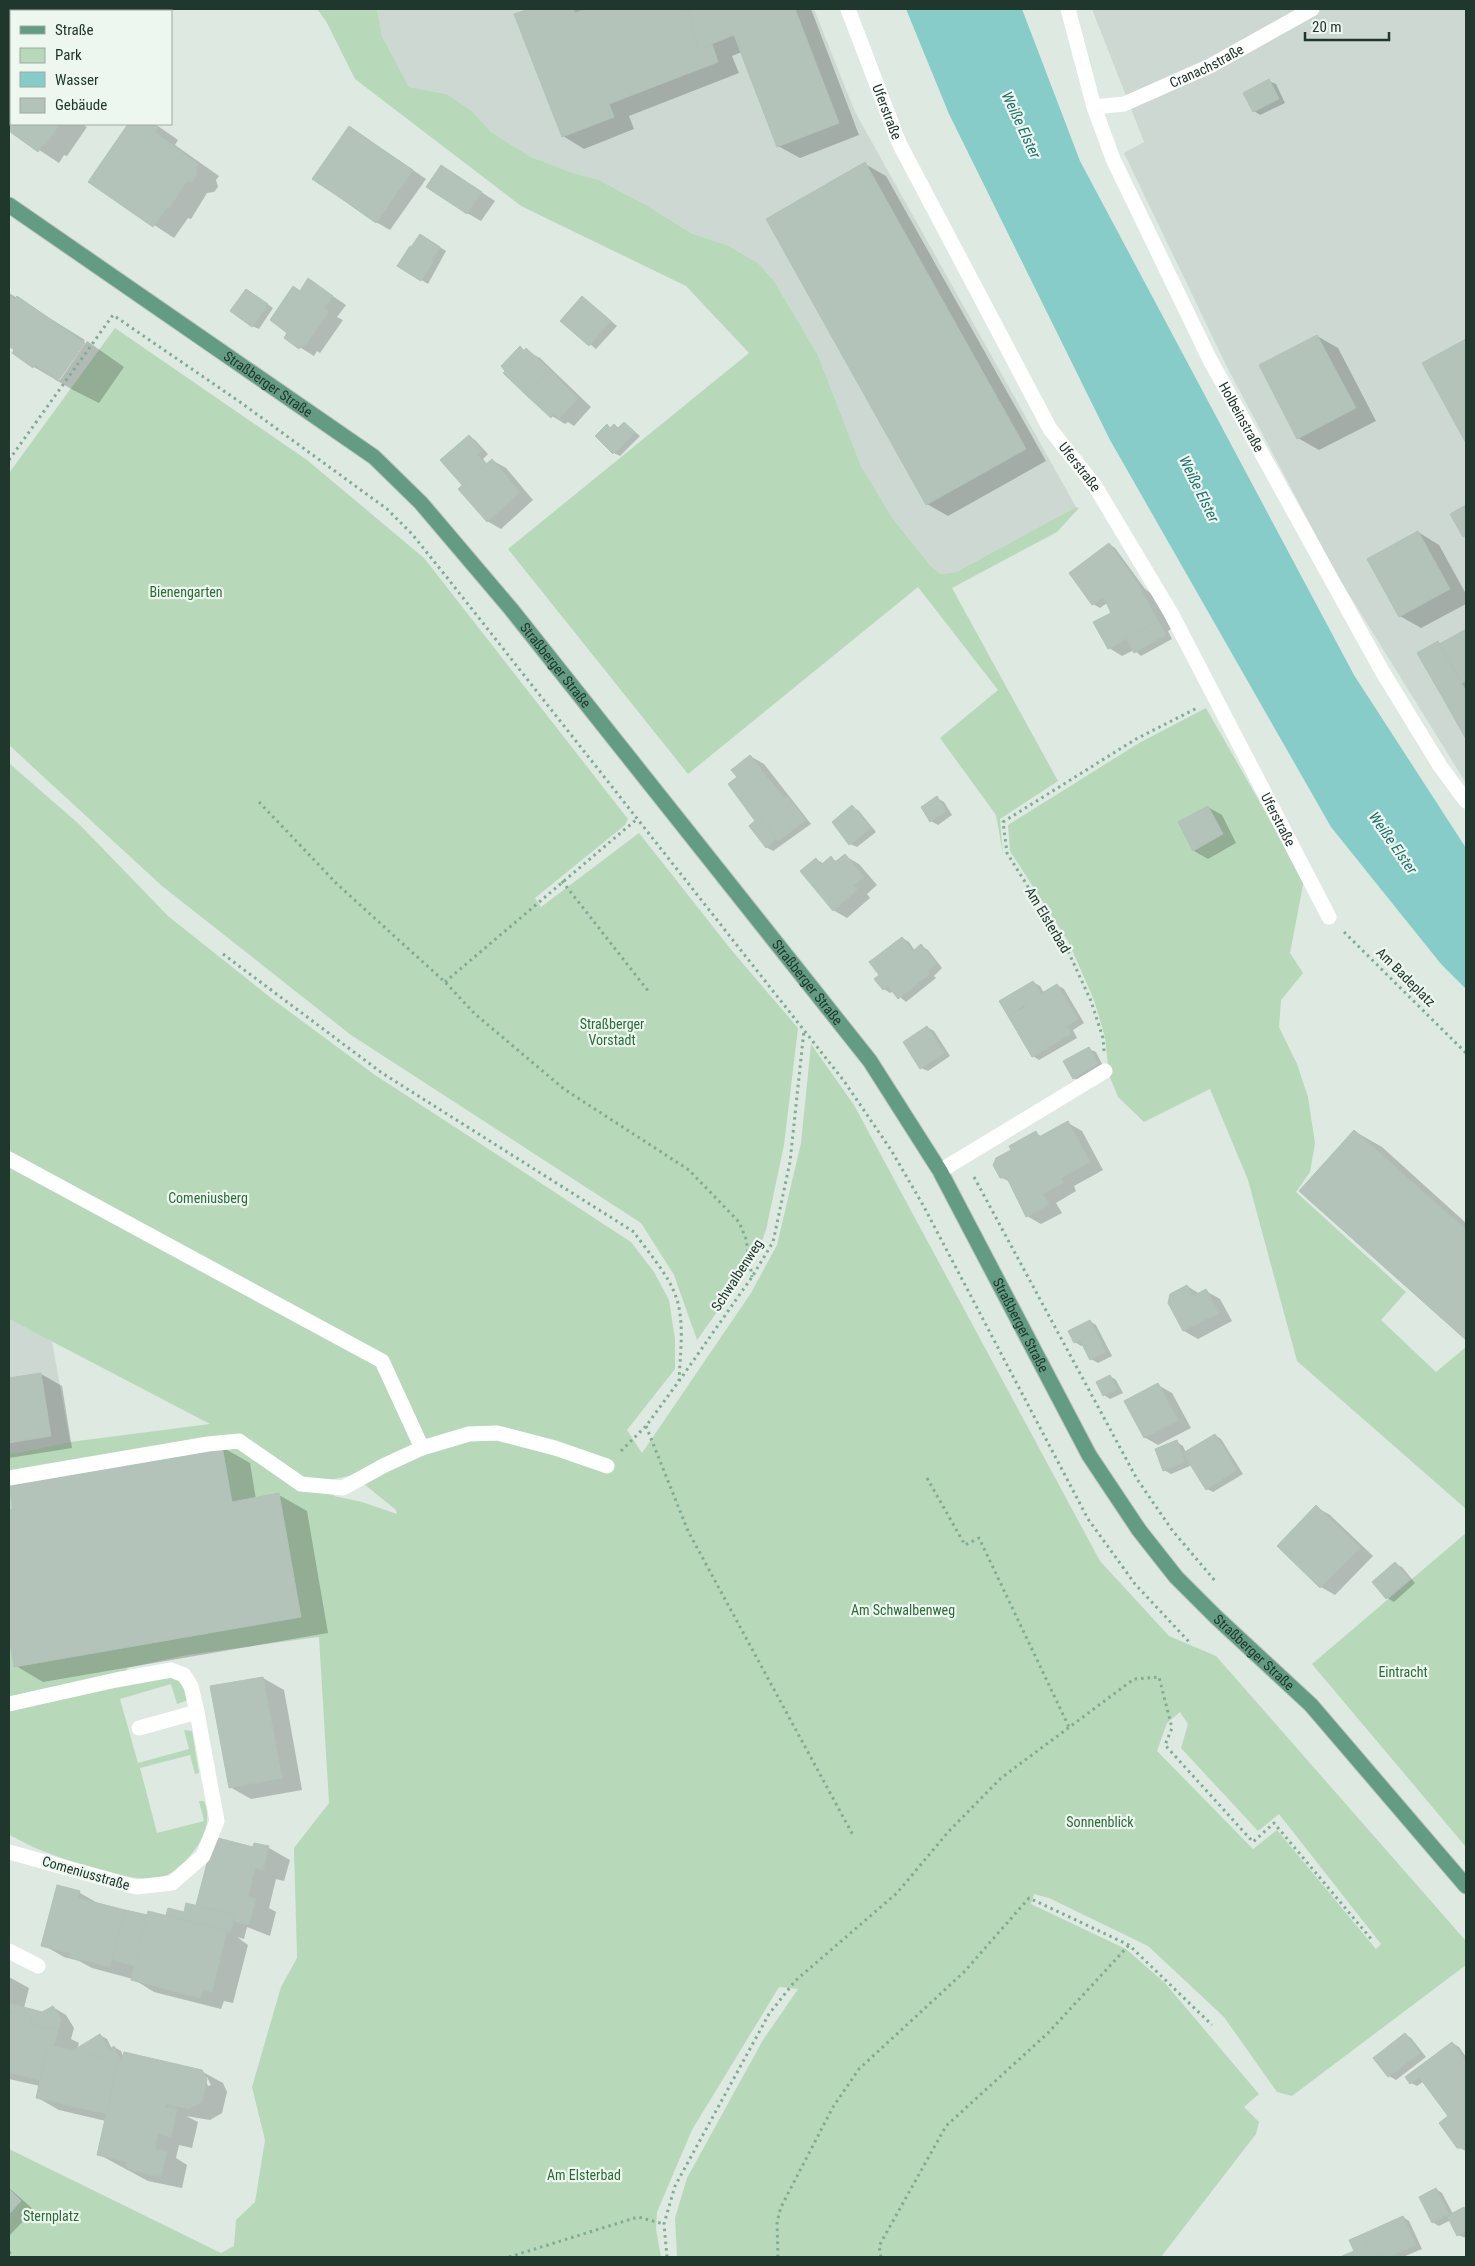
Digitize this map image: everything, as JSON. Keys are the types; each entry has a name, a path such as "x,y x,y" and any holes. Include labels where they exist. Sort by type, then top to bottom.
{"main road":[{"name":"Straßberger Straße","path":"9,205 374,458 421,503 511,609 870,1061 940,1171 1089,1455 1139,1530 1176,1576 1216,1617 1311,1705 1466,1886"}],"street":[{"name":"Uferstraße","path":"848,9 899,143 1045,421 1095,486 1171,612 1329,917"},
{"name":"Holbeinstraße","path":"1068,9 1094,107 1113,159 1210,360 1382,671 1440,766 1466,801"},
{"name":"Cranachstraße","path":"1094,107 1124,104 1194,73 1312,9"},
{"path":"940,1171 1106,1071"},
{"path":"9,1159 382,1362 422,1448"},
{"path":"9,1478 208,1444 239,1441 301,1484 344,1488 385,1465 422,1448 469,1434 497,1433 555,1448 607,1466"},
{"name":"Comeniusstraße","path":"9,1704 116,1680 171,1670 184,1675 191,1686 197,1712 217,1821 204,1856 172,1883 136,1887 9,1852"},
{"path":"139,1728 197,1712"},
{"path":"9,1951 38,1966"}],"path":[{"path":"9,460 113,315 310,452 387,509 424,549 844,1081 891,1150 923,1205 1088,1518 1134,1584 1191,1644"},
{"name":"Am Elsterbad","path":"1106,1071 1103,1038 1091,1001 1068,951 1007,853 1003,822 1136,739 1217,698"},
{"path":"259,802 337,884 445,982 475,1014 564,1089 689,1170 739,1222 746,1239 752,1276"},
{"path":"445,982 637,819"},
{"path":"562,881 649,992"},
{"name":"Am Badeplatz","path":"1329,917 1466,1053"},
{"path":"223,954 382,1073 634,1232 657,1264 676,1297 681,1334 679,1381"},
{"name":"Schwalbenweg","path":"607,1466 646,1426 752,1276 773,1242 790,1162 804,1029"},
{"path":"962,1156 1137,1479 1172,1530 1226,1594 1216,1617"},
{"path":"646,1426 688,1531 854,1837"},
{"path":"927,1478 965,1545 979,1538 1069,1727"},
{"path":"667,2257 664,2224 676,2186 769,2014 795,1981 897,1893 949,1831 1001,1778 1134,1679 1160,1677 1172,1728 1165,1745 1252,1842 1274,1823 1372,1940"},
{"path":"778,2257 777,2222 781,2207 833,2107 859,2069 964,1972 1029,1898 1128,1946 1212,2025"},
{"path":"881,2257 879,2246 946,2126 1048,2033 1128,1946"},
{"path":"509,2257 638,2217 664,2224"},
{"path":"9,2252 14,2257"}],"shaded area":[{"path":"377,9 814,9 855,112 1076,507 956,572 940,574 930,565 893,519 861,466 818,355 774,281 758,263 727,245 691,233 646,205 599,180 573,173 531,157 491,132 472,111 447,94 409,87 382,36"},
{"path":"1092,9 1466,9 1466,783 1337,575 1226,365 1124,153 1144,142"},
{"path":"9,1319 52,1341 70,1442 9,1454"}],"green space":[{"path":"317,9 377,9 382,36 409,87 447,94 472,111 491,132 531,157 573,173 599,180 646,205 691,233 727,245 758,263 774,281 818,355 861,466 893,519 930,565 940,574 956,572 1076,507 1079,508 1057,532 952,588 1058,781 1000,819 1003,854 996,815 940,738 998,690 918,587 688,774 508,549 749,353 686,286 521,206 355,79 326,21"},
{"path":"115,328 307,460 424,558 628,819 625,825 535,898 541,907 639,833 733,952 798,1028 784,1145 766,1230 755,1259 697,1340 674,1275 641,1223 351,1035 162,886 9,745 9,473"},
{"path":"1206,708 1304,880 1290,953 1303,973 1281,1000 1279,1027 1297,1064 1308,1097 1315,1143 1310,1172 1296,1192 1406,1292 1381,1320 1436,1372 1466,1347 1466,1509 1297,1361 1248,1180 1210,1089 1144,1122 1118,1097 1109,1075 1105,1037 1094,1000 1068,941 1010,851 1008,825 1139,743"},
{"path":"9,763 80,825 168,916 271,998 375,1075 631,1242 654,1272 669,1300 675,1339 675,1369 627,1430 642,1453 751,1293 777,1245 801,1143 811,1044 854,1105 1100,1561 1169,1636 1216,1656 1466,1941 1466,1965 1292,2096 1277,2092 1224,2017 1148,1946 1049,1898 1034,1894 1031,1904 1126,1949 1165,1983 1259,2094 1244,2107 1259,2122 1256,2134 1161,2257 677,2257 675,2218 687,2178 763,2040 798,1989 779,1987 692,2130 657,2212 656,2229 661,2257 9,2257 9,2149 221,2253 234,2246 236,2220 255,2202 265,2140 252,2087 281,1987 297,1958 294,1848 329,1803 319,1637 187,1655 127,1668 131,1682 173,1676 181,1681 188,1700 177,1704 171,1684 120,1699 138,1763 189,1749 184,1730 192,1731 199,1773 195,1774 190,1755 140,1768 157,1833 204,1821 199,1801 204,1801 206,1807 205,1831 200,1843 184,1862 169,1874 158,1878 145,1879 112,1874 61,1858 9,1835 9,1454 70,1442 210,1424 9,1319","holes":["353,1475 396,1510 397,1514 362,1502 334,1496 330,1480","1180,1712 1188,1724 1181,1748 1258,1831 1279,1814 1381,1944 1376,1949 1277,1830 1253,1849 1157,1751 1167,1723"]},
{"name":"Eintracht","path":"1466,1533 1466,1847 1312,1664"}],"water":[{"name":"Weiße Elster","path":"906,9 1022,9 1080,161 1354,675 1466,848 1466,989 1441,964 1331,827 1110,440 949,114"}],"building":[{"path":"529,9 573,9 575,13 586,9 687,9 694,26 691,27 699,49 712,44 718,62 609,104 614,117 562,137 514,14"},
{"path":"687,9 795,9 839,123 777,147 734,35 699,49 691,27 694,26"},
{"path":"10,74 10,125 59,125 38,152 9,131"},
{"path":"1269,79 1279,99 1253,112 1243,93"},
{"path":"127,125 155,125 158,127 155,132 198,164 196,167 197,175 193,181 186,182 169,209 167,207 153,227 88,182"},
{"path":"349,126 379,147 342,199 312,179"},
{"path":"379,147 413,170 376,223 342,199"},
{"path":"865,162 1026,449 926,505 766,219"},
{"path":"441,165 482,192 467,214 426,187"},
{"path":"420,234 440,247 431,260 411,247"},
{"path":"410,246 434,261 421,281 397,266"},
{"path":"308,278 333,296 324,308 329,312 305,346 303,344 299,349 284,338 287,333 270,320 293,286 300,291"},
{"path":"246,289 268,304 252,327 230,311"},
{"path":"9,296 15,300 9,308"},
{"path":"17,296 85,343 58,381 35,365 33,368 12,353 14,350 9,346 9,308"},
{"path":"582,296 611,321 589,346 560,321"},
{"path":"1317,335 1356,408 1297,439 1259,365"},
{"path":"1466,339 1466,443 1422,363"},
{"path":"520,346 524,351 526,348 550,370 526,395 503,373 505,371 501,366"},
{"path":"550,370 578,398 559,419 554,414 551,418 526,395"},
{"path":"624,422 635,432 613,454 595,436 607,424 610,428 614,424 618,428"},
{"path":"469,435 482,450 477,455 486,464 462,485 440,460"},
{"path":"492,459 520,492 487,522 458,489"},
{"path":"1466,505 1466,535 1463,537 1450,514"},
{"path":"1418,531 1450,589 1399,617 1367,559"},
{"path":"1109,543 1138,584 1106,602 1103,598 1092,605 1069,573"},
{"path":"1138,584 1158,621 1108,649 1093,622 1111,613 1106,602"},
{"path":"1158,621 1166,635 1134,653 1126,639"},
{"path":"1466,629 1466,680 1462,683 1440,644"},
{"path":"1438,641 1466,691 1466,697 1448,707 1417,653"},
{"path":"1466,697 1466,739 1448,707"},
{"path":"750,755 784,799 755,821 728,784 737,777 731,770"},
{"path":"787,796 806,820 778,841 759,817"},
{"path":"937,796 946,811 930,822 921,807"},
{"path":"852,805 871,828 849,845 832,822"},
{"path":"1208,806 1223,834 1193,851 1178,822"},
{"path":"759,817 776,839 766,848 749,826"},
{"path":"845,854 864,877 854,885 857,890 833,911 800,871 816,858 821,865 831,856 835,862"},
{"path":"902,937 913,951 921,944 937,964 928,971 930,974 898,999 888,986 883,990 874,979 879,975 869,962"},
{"path":"1033,981 1041,994 1008,1016 999,1001"},
{"path":"1057,984 1078,1019 1067,1026 1071,1034 1049,1047 1039,1030 1022,1040 1008,1016 1025,1007 1023,1004"},
{"path":"927,1026 944,1053 920,1069 903,1042"},
{"path":"1039,1030 1049,1047 1032,1057 1022,1040"},
{"path":"1089,1047 1098,1064 1073,1079 1063,1061"},
{"path":"1068,1121 1090,1162 1061,1178 1063,1183 1043,1194 1049,1205 1026,1217 1007,1178 1000,1178 993,1165 996,1158 1011,1150 1009,1146 1036,1131 1039,1137"},
{"path":"1354,1130 1466,1230 1466,1340 1299,1191"},
{"path":"1187,1285 1193,1296 1206,1289 1219,1313 1183,1331 1168,1303 1170,1294"},
{"path":"1090,1320 1096,1332 1074,1343 1068,1331"},
{"path":"1096,1332 1106,1352 1090,1360 1080,1340"},
{"path":"41,1373 51,1436 9,1443 9,1378"},
{"path":"1110,1375 1117,1389 1103,1396 1096,1382"},
{"path":"1158,1383 1178,1420 1144,1438 1124,1401"},
{"path":"1215,1434 1237,1470 1206,1490 1183,1453"},
{"path":"1177,1440 1185,1462 1163,1471 1155,1449"},
{"path":"222,1446 232,1502 279,1493 301,1617 14,1667 9,1634 9,1510 13,1509 9,1482"},
{"path":"1316,1505 1360,1548 1320,1588 1277,1546"},
{"path":"1395,1562 1410,1579 1386,1599 1372,1582"},
{"path":"263,1677 282,1778 229,1788 210,1686"},
{"path":"214,1837 253,1847 254,1843 269,1846 263,1870 255,1868 248,1897 256,1899 249,1925 233,1921 235,1915 196,1905"},
{"path":"57,1885 80,1891 78,1898 125,1910 110,1967 69,1957 70,1953 41,1946"},
{"path":"186,1903 235,1915 230,1932 166,1915 168,1908 184,1912"},
{"path":"125,1910 148,1915 135,1966 112,1960"},
{"path":"148,1911 227,1931 212,1992 203,1990 200,1998 131,1980"},
{"path":"9,2003 42,2012 53,2006 61,2019 58,2030 31,2024 32,2017 9,2011"},
{"path":"9,2011 32,2017 31,2024 58,2030 54,2047 48,2045 40,2080 9,2073"},
{"path":"1405,2033 1420,2053 1388,2077 1373,2058"},
{"path":"100,2034 109,2050 114,2046 122,2062 72,2051"},
{"path":"1452,2042 1466,2061 1466,2148 1457,2148 1439,2123 1448,2116 1419,2077 1410,2084 1405,2077"},
{"path":"48,2045 118,2061 106,2114 36,2098"},
{"path":"124,2052 202,2070 207,2079 202,2102 189,2109 165,2104 165,2107 177,2109 171,2137 158,2134 155,2149 167,2151 161,2177 126,2169 127,2162 97,2155 118,2061 122,2062"},
{"path":"1436,2188 1449,2214 1432,2223 1419,2197"},
{"path":"9,2189 21,2201 9,2214"},
{"path":"1464,2207 1466,2231 1457,2236 1447,2216"},
{"path":"1403,2216 1416,2245 1389,2257 1371,2251 1363,2234"},
{"path":"1363,2234 1371,2251 1388,2257 1340,2257 1354,2251 1349,2240"}],"park label":[{"name":"Bienengarten","path":"186,592"},
{"name":"Straßberger Vorstadt","path":"612,1032"},
{"name":"Comeniusberg","path":"208,1198"},
{"name":"Am Schwalbenweg","path":"903,1610"},
{"name":"Sonnenblick","path":"1100,1822"},
{"name":"Sternplatz","path":"51,2216"}]}
